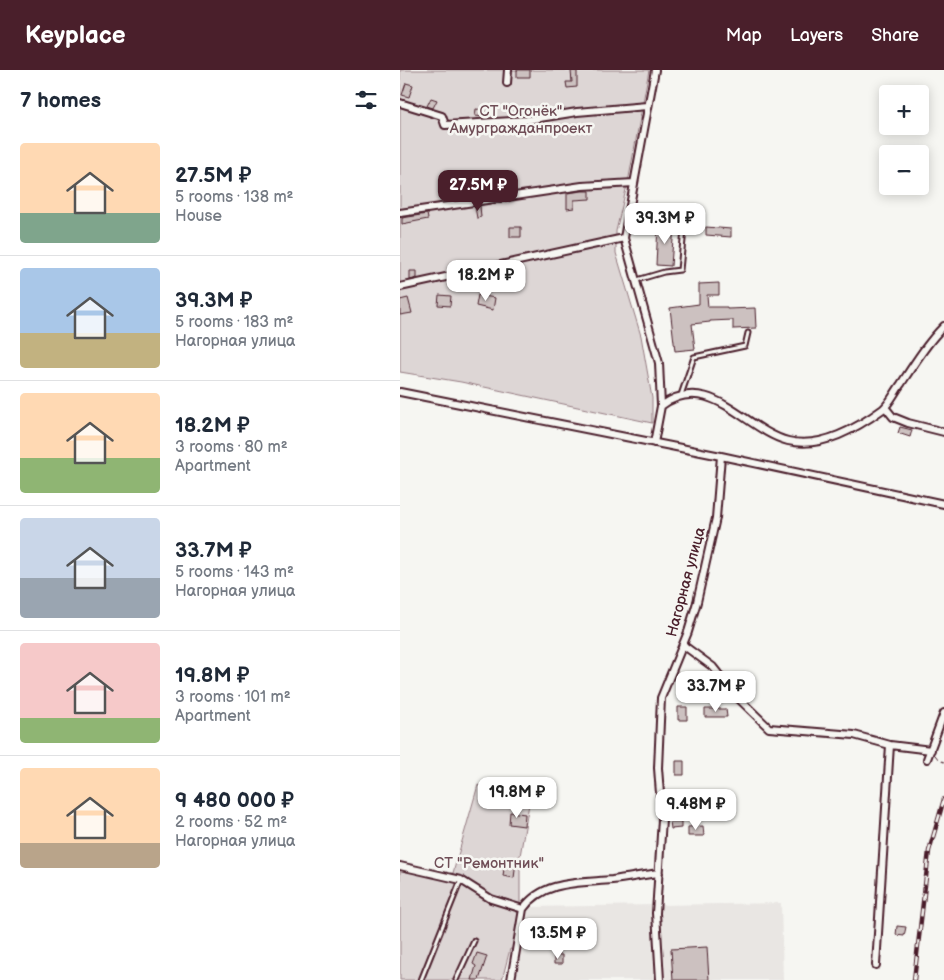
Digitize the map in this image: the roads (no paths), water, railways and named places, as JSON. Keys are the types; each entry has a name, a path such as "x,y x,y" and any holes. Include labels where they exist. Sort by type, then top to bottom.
{"street":[{"path":"506,82 508,70"},
{"path":"654,70 624,238 659,363 661,406 654,444"},
{"path":"400,103 442,116 445,125 527,120 577,112 647,106"},
{"path":"400,213 582,186 634,183"},
{"path":"400,287 624,238"},
{"path":"661,406 681,395 697,395 719,402 772,436 789,441 823,441 865,422 886,407 930,340 944,326"},
{"path":"400,392 721,456 944,504"},
{"path":"886,407 893,417 908,423 944,432"},
{"name":"Нагорная улица","path":"660,980 656,913 662,819 658,768 661,698 683,644 697,602 716,518 721,456"},
{"path":"683,644 713,667 736,696 768,728 854,735 890,744 931,750"},
{"path":"927,758 944,713"},
{"path":"876,965 890,744"},
{"path":"400,866 461,880 491,899 523,909"},
{"path":"511,980 523,909 538,893 571,883 658,873"}],"lane":[{"path":"636,281 664,272 680,270 684,230"},
{"path":"681,395 694,357 745,346 748,333"},
{"path":"421,980 461,880"},
{"path":"456,980 474,941"}],"railway":[{"path":"914,980 929,851 944,799"}],"park label":[{"name":"СТ \"Огонёк\" Амургражданпроект","path":"521,120"},
{"name":"СТ \"Ремонтник\"","path":"489,863"}]}
